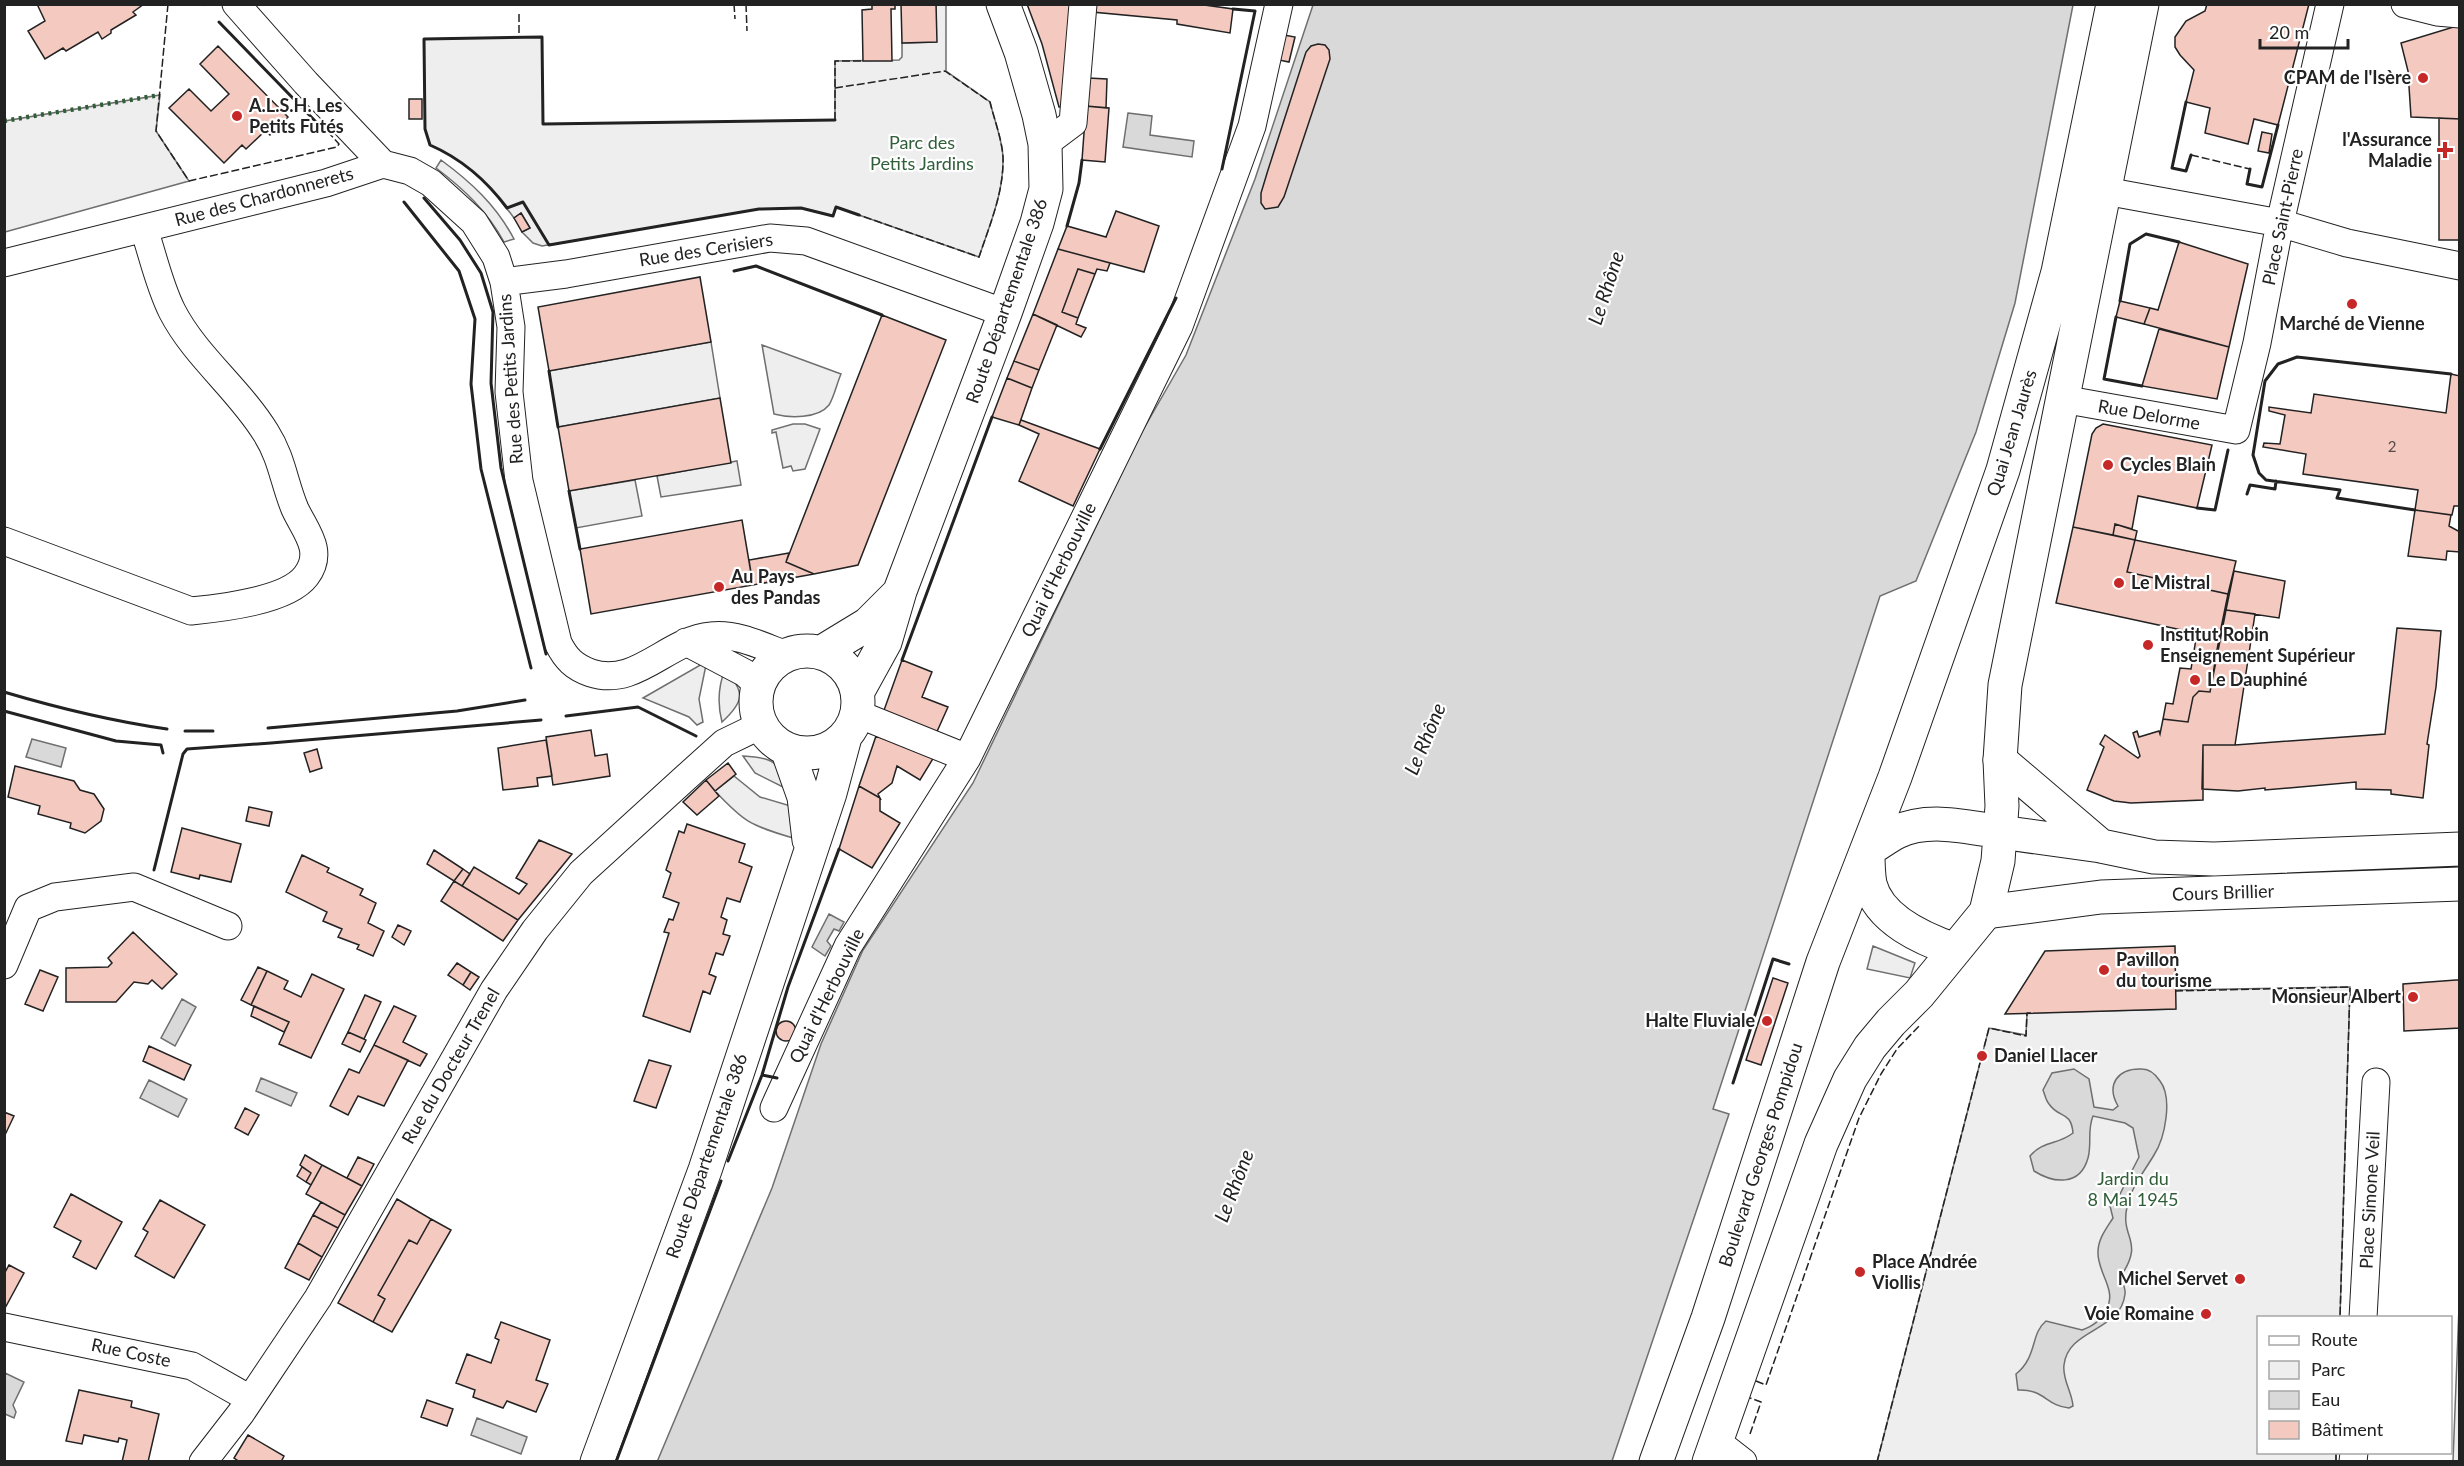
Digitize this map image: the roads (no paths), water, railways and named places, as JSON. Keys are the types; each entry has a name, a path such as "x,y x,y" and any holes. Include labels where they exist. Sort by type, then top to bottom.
{"main road":[{"name":"Route Départementale 386","path":"597,1461 705,1170 854,714 885,642 900,591 1037,224 1046,189 1045,144 1021,52 1003,4"},
{"name":"Quai Jean Jaurès","path":"1868,850 2003,470 2058,272 2113,4"},
{"name":"Quai Jean Jaurès","path":"2000,832 2005,685 2142,4"},
{"name":"Route Départementale 386","path":"822,652 867,624 900,591"},
{"path":"804,650 822,652 845,666 853,678 854,714 832,747 818,753 802,753 787,749 776,743 761,725 756,707 758,685 769,667 786,655 804,650"},
{"name":"Route Départementale 386","path":"787,749 804,797 810,848"},
{"name":"Cours Brillier","path":"2001,760 2101,846"},
{"path":"1712,1451 1821,1144 1850,1079 1870,1047 1919,994 1986,912 1998,861 2000,832 1942,824 1922,826 1898,831 1868,850 1871,886 1885,910 1926,940 1954,950"},
{"name":"Cours Brillier","path":"2000,832 2101,846 2154,857 2214,859 2460,849"},
{"name":"Boulevard Georges Pompidou","path":"1656,1461 1708,1318 1823,962 1868,850"},
{"name":"Cours Brillier","path":"1986,912 2101,897 2460,884"}],"street":[{"name":"Rue des Petits Jardins","path":"236,4 306,83 383,164 421,176 459,207 485,237 496,256 504,282 511,327 509,392 519,482 558,643 564,655 575,668 595,674 619,676 631,673 686,642 710,636 735,636 786,655"},
{"path":"1045,144 1073,123 1083,4"},
{"name":"Quai d'Herbouville","path":"774,1108 848,946 967,758 1179,326 1252,126 1279,4"},
{"name":"Place Saint-Pierre","path":"2236,430 2257,344 2280,224 2330,4"},
{"path":"2405,4 2437,12 2460,14"},
{"name":"Rue des Chardonnerets","path":"4,263 326,183 383,164"},
{"path":"2105,191 2280,224 2347,243 2460,266"},
{"path":"4,541 191,611 222,608 276,594 296,586 307,575 313,562 313,547 308,530 296,510 278,453 247,405 193,341 172,312 161,285 144,228"},
{"name":"Rue des Cerisiers","path":"504,282 566,274 770,238 787,238 806,241 1005,313"},
{"name":"Rue Delorme","path":"2062,399 2236,430"},
{"path":"686,642 745,673 758,685"},
{"path":"854,714 967,758"},
{"name":"Rue du Docteur Trenel","path":"202,1461 250,1398 318,1298 494,990 535,930 581,873 683,780 724,743 761,725"},
{"path":"4,965 28,908 55,897 134,887 228,926"},
{"name":"Place Simone Veil","path":"2363,1316 2376,1082"},
{"name":"Rue Coste","path":"4,1327 192,1366 250,1398"},
{"path":"1712,1451 1743,1461"}],"water":[{"name":"Le Rhône","path":"1313,5 2073,5 2015,303 1976,432 1916,581 1880,596 1713,1109 1729,1114 1612,1461 657,1462 772,1188 821,1044 863,950 973,783 1139,437 1186,355 1255,179"},
{"path":"1128,113 1152,116 1150,135 1194,141 1192,157 1123,147"},
{"path":"32,739 66,748 61,767 26,757"},
{"path":"829,914 844,922 839,931 834,929 827,941 831,946 825,956 812,947"},
{"path":"182,999 196,1007 175,1046 161,1038"},
{"path":"2074,1069 2089,1079 2094,1107 2113,1110 2118,1106 2113,1091 2116,1079 2126,1071 2142,1069 2148,1070 2160,1081 2164,1088 2167,1107 2158,1148 2135,1186 2127,1207 2126,1226 2132,1247 2128,1264 2121,1276 2125,1292 2121,1306 2114,1316 2075,1344 2068,1353 2064,1365 2073,1406 2069,1408 2061,1407 2034,1392 2018,1390 2016,1374 2028,1360 2038,1332 2046,1321 2082,1330 2096,1323 2106,1310 2110,1295 2099,1260 2098,1247 2113,1218 2110,1206 2112,1198 2120,1194 2139,1157 2133,1128 2125,1123 2093,1116 2088,1158 2079,1174 2065,1180 2057,1180 2034,1171 2030,1156 2035,1151 2073,1133 2070,1121 2053,1109 2043,1090 2052,1073"},
{"path":"261,1078 297,1093 291,1106 256,1091"},
{"path":"149,1080 187,1099 178,1117 140,1098"},
{"path":"5,1373 24,1382 13,1405 16,1412 14,1418 5,1414"},
{"path":"477,1418 527,1437 521,1454 471,1435"}],"place":[{"name":"CPAM de l'Isère","path":"2423,78"},
{"name":"A.L.S.H. Les Petits Futés","path":"237,116"},
{"name":"l'Assurance Maladie","path":"2445,150"},
{"name":"Marché de Vienne","path":"2352,304"},
{"name":"Cycles Blain","path":"2108,465"},
{"name":"Le Mistral","path":"2119,583"},
{"name":"Au Pays des Pandas","path":"719,587"},
{"name":"Institut Robin Enseignement Supérieur","path":"2148,645"},
{"name":"Le Dauphiné","path":"2195,680"},
{"name":"Pavillon du tourisme","path":"2104,970"},
{"name":"Monsieur Albert","path":"2413,997"},
{"name":"Halte Fluviale","path":"1767,1021"},
{"name":"Daniel Llacer","path":"1982,1056"},
{"name":"Place Andrée Viollis","path":"1860,1272"},
{"name":"Michel Servet","path":"2240,1279"},
{"name":"Voie Romaine","path":"2206,1314"}],"park label":[{"name":"Parc des Petits Jardins","path":"922,153"},
{"name":"Jardin du 8 Mai 1945","path":"2133,1189"}]}
